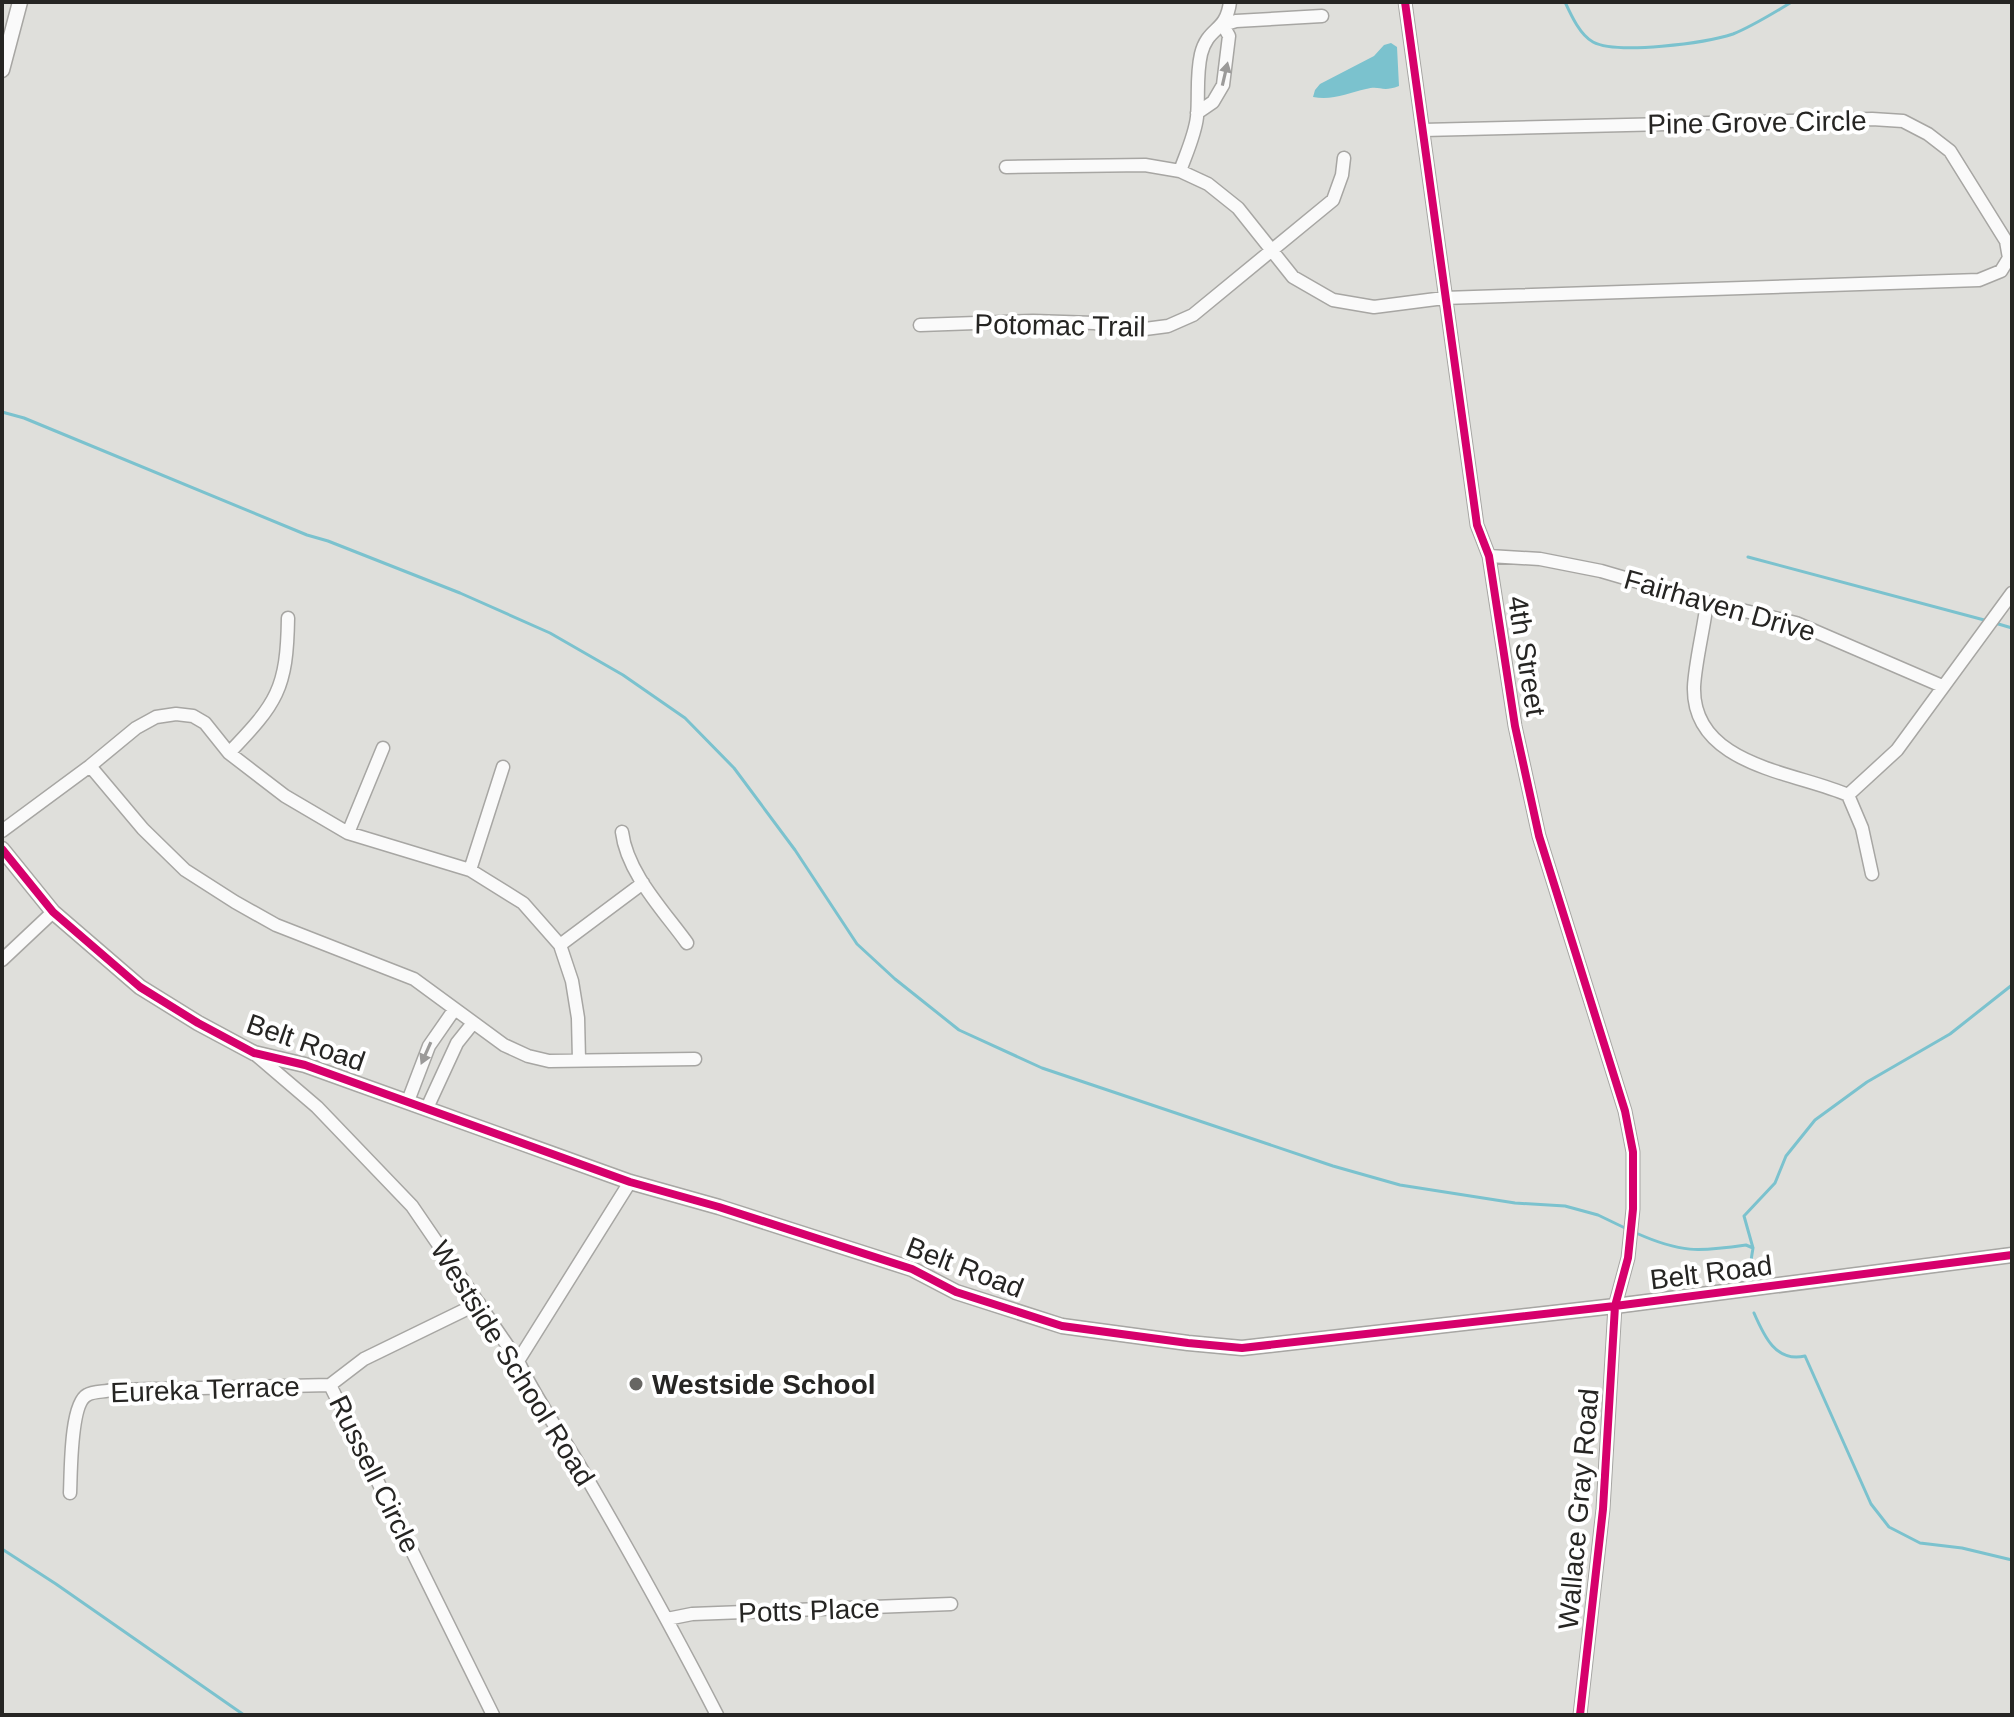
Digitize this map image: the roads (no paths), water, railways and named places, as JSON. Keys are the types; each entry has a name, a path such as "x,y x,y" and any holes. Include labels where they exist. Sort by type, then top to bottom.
{"street":[{"path":"2,70 20,2"},
{"path":"1223,25 1230,2"},
{"name":"4th Street","path":"1405,2 1477,525 1489,556 1515,726 1539,836 1625,1111 1633,1152 1633,1209 1628,1258 1615,1306"},
{"path":"1180,171 1197,113 1196,88 1201,53 1208,34 1236,21 1322,16"},
{"path":"1197,113 1213,102 1223,85 1229,36 1223,25"},
{"name":"Pine Grove Circle","path":"1006,167 1145,165 1180,171 1208,184 1238,208 1293,277 1333,300 1374,307 1444,298 1979,280 2008,267 2006,241 1950,151 1928,134 1903,121 1872,119 1423,130"},
{"name":"Potomac Trail","path":"920,325 1033,321 1145,329 1168,326 1193,315 1333,200 1344,158"},
{"name":"Fairhaven Drive","path":"1489,556 1540,559 1601,571 1707,602 1796,623 1942,686"},
{"path":"1848,795 1897,750 2012,593"},
{"path":"1707,602 1694,689 1699,713 1710,734 1742,759 1781,775 1823,784 1848,795 1862,828 1872,874"},
{"path":"229,753 258,723 279,691 288,659 288,618"},
{"path":"2,831 136,728 156,717 176,714 193,716 205,723 229,753 285,796 348,833 470,870 523,903 560,945 572,981 578,1018 579,1060"},
{"path":"348,833 383,748"},
{"path":"90,766 143,829 185,870 276,925 414,979 504,1045 549,1061 695,1059"},
{"path":"470,870 503,767"},
{"path":"622,832 624,847 643,883 687,943"},
{"name":"Belt Road","path":"2,849 53,912 140,987 254,1053 305,1065 630,1182 912,1269 956,1292 1062,1326 1242,1348 1615,1306 2012,1255"},
{"path":"560,945 643,883"},
{"path":"2,960 53,912"},
{"path":"408,1101 429,1046 454,1010"},
{"path":"427,1108 457,1043 473,1023"},
{"name":"Westside School Road","path":"254,1053 317,1107 412,1206 518,1361 527,1382 584,1473 667,1619 717,1715"},
{"path":"518,1361 630,1182"},
{"name":"Russell Circle","path":"479,1303 364,1359 330,1385 493,1715"},
{"name":"Wallace Gray Road","path":"1580,1715 1603,1509 1615,1306"},
{"name":"Eureka Terrace","path":"70,1493 75,1423 80,1401 88,1394 112,1390 330,1385"},
{"name":"Potts Place","path":"667,1619 692,1614 951,1604"}],"water":[{"path":"1391,43 1397,47 1399,86 1371,88 1333,97 1313,97 1320,84 1374,56 1384,45"}],"waterway":[{"path":"1565,2 1588,39 1621,48 1683,44 1733,34 1792,2"},
{"path":"2,412 24,418 307,535 460,593 550,633 623,675 685,718 734,768 795,850 857,944 959,1030 1042,1068 1333,1166 1400,1185 1515,1203 1565,1206 1598,1215 1625,1228"},
{"path":"1748,557 1988,621"},
{"path":"1995,623 2012,628"},
{"path":"1749,1273 1753,1248 1744,1216 1775,1183 1786,1156 1815,1120 1867,1082 1950,1034 2012,985"},
{"path":"1636,1233 1690,1249 1746,1245 1753,1248"},
{"path":"1754,1313 1767,1339 1779,1352 1795,1357 1805,1356 1871,1504 1889,1527 1920,1543 1962,1548 2012,1560"},
{"path":"2,1549 244,1715"}],"place":[{"name":"Westside School","path":"636,1384"}]}
